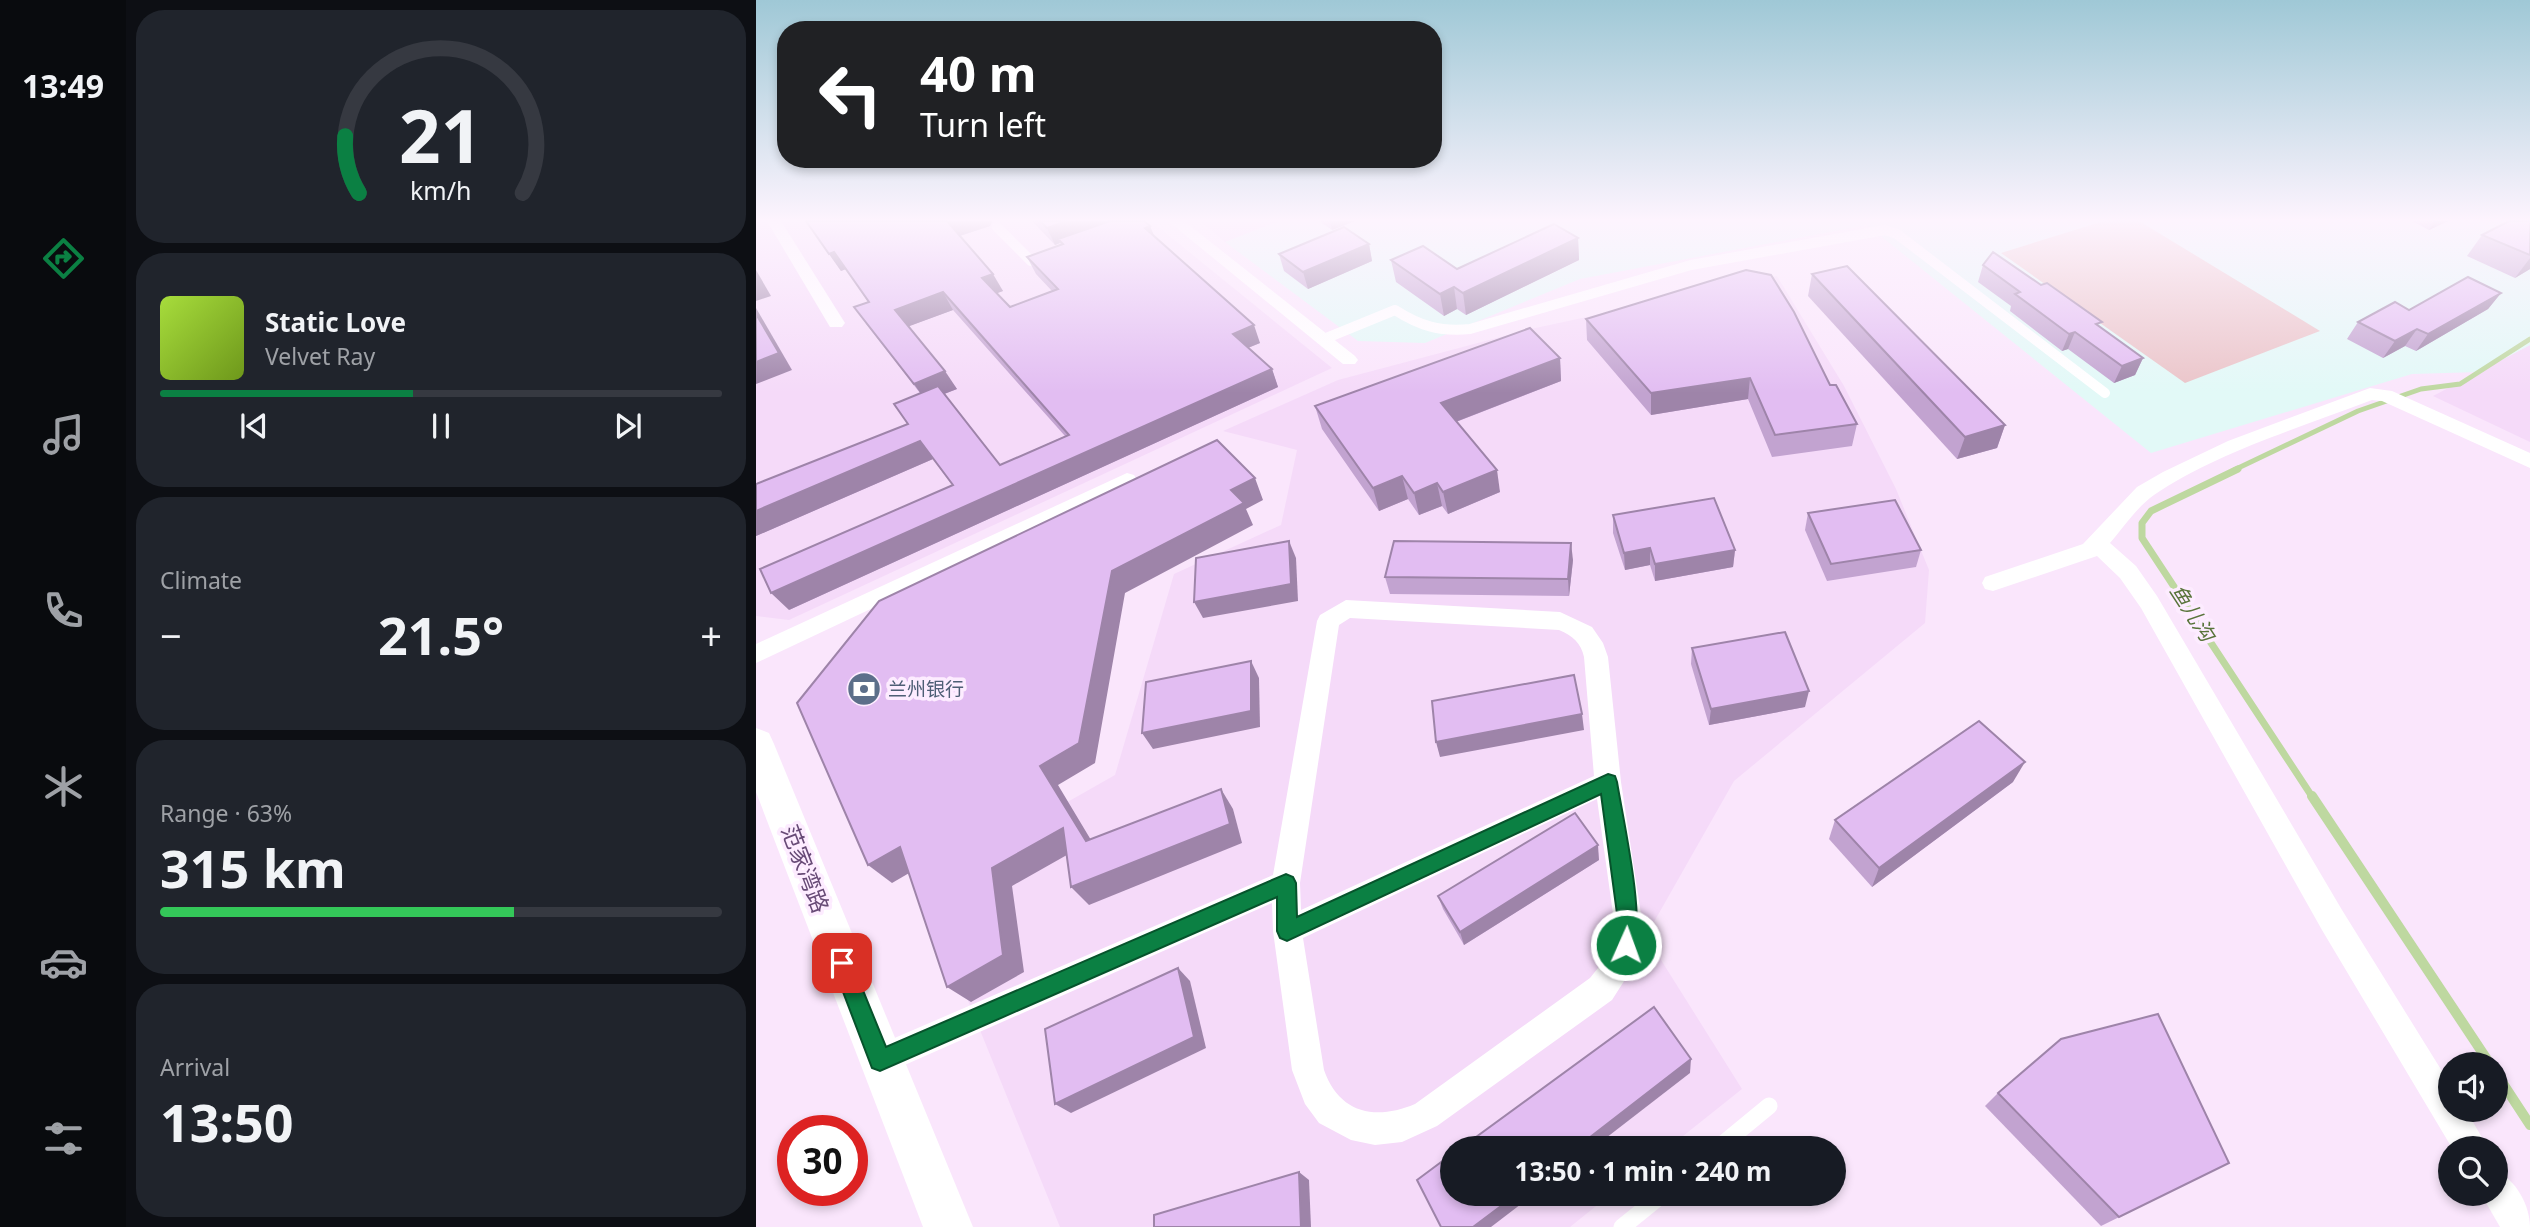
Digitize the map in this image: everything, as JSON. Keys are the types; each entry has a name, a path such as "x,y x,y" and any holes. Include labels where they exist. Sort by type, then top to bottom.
{"main road":[{"name":"范家湾路","path":"756,744 948,1227"}],"street":[{"path":"809,278 836,323"},
{"path":"1248,278 1349,360"},
{"path":"1993,583 2091,550 2144,492 2170,477 2235,446 2370,394 2385,395 2530,461"},
{"path":"756,654 1128,480"},
{"path":"2096,544 2128,572 2149,603 2332,920 2464,1136"},
{"path":"1346,609 1560,621 1574,625 1586,634 1593,644 1608,782 1628,921 1626,945 1616,968 1601,989 1426,1115 1402,1126 1375,1129 1350,1124 1330,1112 1316,1093 1308,1070 1287,931 1286,883 1328,621 1346,609"},
{"path":"1287,931 1608,782"},
{"path":"880,1060 1286,883"},
{"path":"2507,1206 2520,1227"}],"lane":[{"path":"1324,339 1395,310 1423,328 1446,331 1470,329 1646,278"},
{"path":"1955,278 2105,393"},
{"path":"1733,1136 1769,1106"},
{"path":"1622,1227 1648,1206"}],"shaded area":[{"path":"756,278 1222,278 1332,368 789,620 756,616"},
{"path":"1274,278 1584,278 1425,343 1358,341"},
{"path":"1767,278 1778,278 1844,386 1896,489 1929,570 1925,623 1734,781 1646,936 1742,1089 1683,1136 1440,1136 1440,1206 1596,1206 1570,1227 1060,1227 921,885 1115,775 1174,574 1281,525 1297,450 1223,431 1338,380 1531,329"},
{"path":"1933,278 2530,278 2530,345 2479,372 2412,374 2151,453"},
{"path":"2037,278 2233,278 2320,331 2185,383"},
{"path":"2530,345 2530,442 2433,396 2479,372"}],"building":[{"path":"852,278 982,278 1010,307 1058,289 1048,278 1201,278 1254,325 1233,334 1272,369 771,593 760,569 953,485 920,441 756,511 756,484 908,424 894,404 938,386 1000,465 1069,435 943,292 895,310 945,371 914,384 854,307 869,302"},
{"path":"1417,278 1494,278 1463,293 1454,287 1440,294"},
{"path":"1719,278 1773,278 1794,312 1830,385 1836,385 1857,424 1775,435 1750,378 1651,393 1586,319"},
{"path":"1816,278 1859,278 2005,425 1965,437"},
{"path":"2001,278 2031,278 2041,285 2047,283 2102,322 2096,324 2143,358 2122,366 2075,332 2069,334 2015,294 2020,292"},
{"path":"2466,278 2501,293 2428,334 2417,329 2395,341 2358,322 2395,302 2409,310"},
{"path":"756,314 779,353 756,362"},
{"path":"1530,328 1560,358 1441,403 1497,470 1443,492 1437,483 1414,493 1402,476 1373,488 1315,406"},
{"path":"1217,440 1255,478 1231,490 1244,503 1112,571 1079,743 1040,766 1086,841 1221,789 1230,824 1071,887 1063,828 992,868 1003,955 947,987 900,847 868,865 797,703 879,601"},
{"path":"1714,498 1735,550 1655,564 1650,548 1624,553 1613,515"},
{"path":"1895,500 1921,550 1831,564 1808,513"},
{"path":"1289,541 1291,584 1194,602 1196,558"},
{"path":"1394,541 1571,543 1568,579 1385,577"},
{"path":"1785,632 1809,691 1711,709 1692,648"},
{"path":"1251,661 1251,711 1142,733 1146,682"},
{"path":"1574,675 1582,714 1436,742 1432,701"},
{"path":"1979,721 2025,762 1879,868 1835,820"},
{"path":"1575,813 1598,845 1460,932 1438,896"},
{"path":"1178,968 1194,1037 1055,1104 1045,1029"},
{"path":"1654,1007 1691,1059 1592,1136 1477,1136"},
{"path":"2158,1014 2229,1163 2119,1217 1998,1093 2061,1039"},
{"path":"1440,1163 1440,1206 1501,1206 1473,1227 1441,1227 1417,1180"},
{"path":"1299,1172 1301,1227 1154,1227 1154,1215"}],"waterway":[{"name":"鱼儿沟","path":"2234,470 2358,411 2421,389 2460,384 2530,339"},
{"name":"鱼儿沟","path":"2238,469 2151,511 2142,523 2142,538 2313,798"},
{"name":"鱼儿沟","path":"2312,796 2482,1052"},
{"name":"鱼儿沟","path":"2508,1091 2530,1125"}],"place":[{"name":"兰州银行","path":"864,689"}],"route":[{"path":"842,963 880,1060 1286,883 1287,931 1608,782 1628,921 1626,945"}]}
